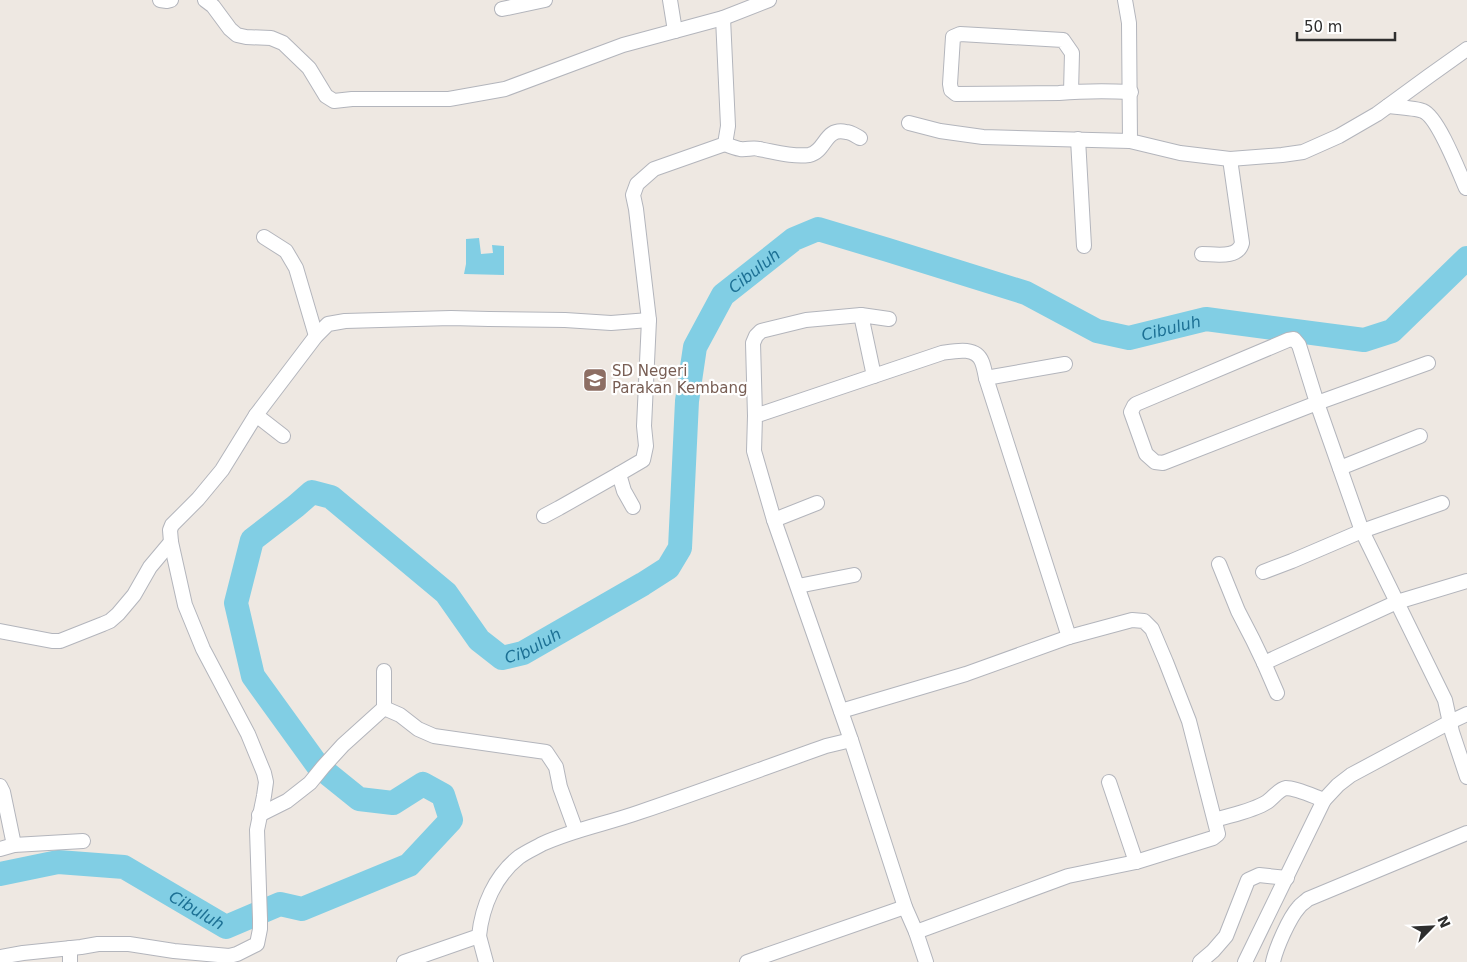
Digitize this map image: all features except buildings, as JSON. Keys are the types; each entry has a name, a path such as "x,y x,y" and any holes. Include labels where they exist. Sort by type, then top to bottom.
{"street":[{"path":"160,0 171,0"},
{"path":"205,0 213,6 230,29 237,35 270,38 282,43 309,68 326,96 334,101 352,99 449,99 505,89 622,45 723,18 768,0"},
{"path":"502,9 545,0"},
{"path":"670,0 675,32"},
{"path":"1125,0 1130,23 1130,140"},
{"path":"723,18 728,126 725,144"},
{"path":"1071,92 1072,53 1064,40 960,34 953,37 950,84 951,90 956,94 1131,92"},
{"path":"909,123 940,131 983,137 1130,140 1180,153 1230,159 1282,155 1303,152 1339,136 1377,114 1467,49"},
{"path":"1388,106 1423,111 1430,116 1441,133 1466,188"},
{"path":"544,516 644,460 649,320 633,195 637,184 654,169 725,144 739,149 760,149 788,155 812,154 821,148 831,134 835,132 846,132 860,138"},
{"path":"1078,140 1084,246"},
{"path":"1202,254 1231,254 1241,248 1242,243 1230,159"},
{"path":"264,237 286,251 296,268 316,336"},
{"path":"889,319 860,315 806,320 761,331 753,343 754,451 774,520 926,962"},
{"path":"860,315 874,376"},
{"path":"0,957 98,944 129,944 174,951 229,956 257,944 260,929 260,903 257,830 266,782 262,765 248,734 203,649 185,605 170,530 172,525 198,499 222,470 256,415 316,336 328,324 345,321 451,318 565,320 611,323 649,320"},
{"path":"1428,363 1317,403 1163,463 1151,460 1146,454 1131,412 1136,404 1294,339 1299,345 1317,403 1362,531 1445,700 1452,732 1467,777"},
{"path":"755,416 942,354 964,350 974,353 982,360 986,378 1069,637"},
{"path":"986,378 1064,364"},
{"path":"256,415 283,436"},
{"path":"1340,468 1420,436"},
{"path":"619,474 624,491 633,507"},
{"path":"774,520 817,503"},
{"path":"1263,572 1292,562 1362,531 1442,503"},
{"path":"0,631 60,641 110,621 134,595 150,567 171,542"},
{"path":"1219,564 1238,611 1277,693"},
{"path":"798,586 854,575"},
{"path":"1264,663 1397,602 1467,581"},
{"path":"841,711 966,674 1069,637 1132,620 1144,621 1152,629 1189,721 1218,834 1213,838 1136,862 1068,876 916,932"},
{"path":"259,815 287,801 310,784 322,767 343,745 384,708 384,671"},
{"path":"384,708 400,715 418,729 434,736 546,752 556,767 560,787 576,831"},
{"path":"1248,961 1324,800 1351,775 1467,714"},
{"path":"486,962 480,936 486,903 505,871 520,856 552,840 576,831 638,813 826,746 851,740"},
{"path":"1109,782 1136,862"},
{"path":"0,786 3,792 7,847 83,841"},
{"path":"1215,820 1266,803 1285,788 1324,800"},
{"path":"1273,962 1291,920 1299,906 1308,900 1467,833"},
{"path":"1200,962 1214,952 1226,936 1248,880 1259,875 1287,878"},
{"path":"747,962 906,907"},
{"path":"404,962 480,936"},
{"path":"70,948 70,962"}],"water":[{"path":"479,238 481,254 493,253 492,245 504,246 504,275 464,274 466,239"}],"waterway":[{"name":"Cibuluh","path":"0,874 58,862 124,867 226,927 280,904 302,909 409,865 451,820 443,795 423,784 393,803 359,799 318,766 253,676 236,603 252,540 312,492 331,497 446,593 479,640 502,658 523,653 668,568 680,548 687,401 695,347 723,295 794,239 818,229 1026,293 1097,331 1129,338 1206,319 1364,340 1392,331 1467,258"}],"place":[{"name":"SD Negeri Parakan Kembang","path":"595,380"}]}
